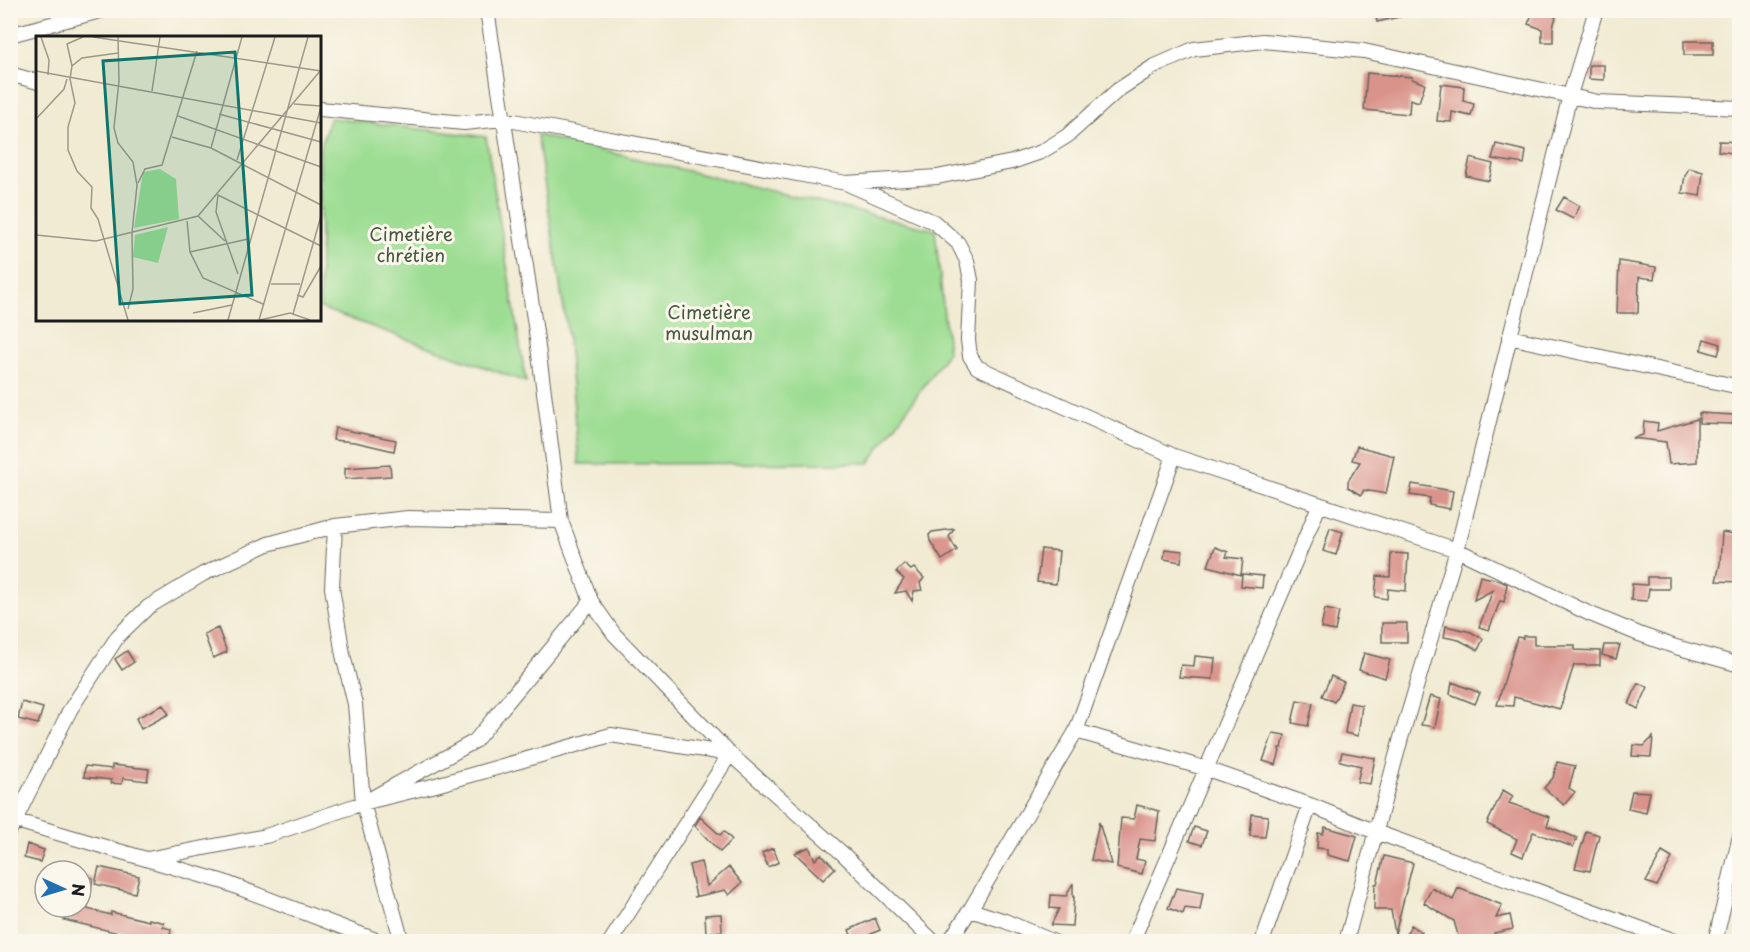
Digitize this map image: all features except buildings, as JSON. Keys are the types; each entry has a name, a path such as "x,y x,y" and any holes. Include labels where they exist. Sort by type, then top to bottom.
{"street":[{"path":"10,35 104,10"},
{"path":"487,10 536,332 561,520 591,602 614,634 730,754 843,854 934,942"},
{"path":"1346,942 1401,738 1457,550 1570,95 1596,10"},
{"path":"846,183 937,177 1012,162 1041,152 1067,136 1118,90 1153,68 1194,50 1263,41 1364,51 1598,102 1740,108"},
{"path":"10,74 36,81"},
{"path":"321,109 464,123 503,119 846,183 933,222 958,243 967,261 971,280 968,340 970,356 977,367 1174,456 1457,550 1588,613 1639,634 1676,647 1740,664"},
{"path":"1509,337 1740,387"},
{"path":"949,942 1076,731 1174,456"},
{"path":"1132,942 1319,506"},
{"path":"381,942 224,882 12,823 70,710 118,636 148,607 203,574 268,544 335,526 408,518 561,520"},
{"path":"335,526 332,588 343,655 355,704 363,803 402,942"},
{"path":"363,803 475,741 591,602"},
{"path":"1076,731 1207,769 1310,805 1376,832 1678,942"},
{"path":"147,859 266,836 363,803 436,785 611,735 730,754"},
{"path":"610,942 730,754"},
{"path":"1262,942 1310,805"},
{"path":"1715,942 1740,836"},
{"path":"970,910 1005,921 1054,942"}],"green space":[{"name":"Cimetière chrétien","path":"330,118 486,137 526,382 321,308 321,145"},
{"name":"Cimetière musulman","path":"537,135 935,230 948,352 869,463 579,464 567,330"}]}
